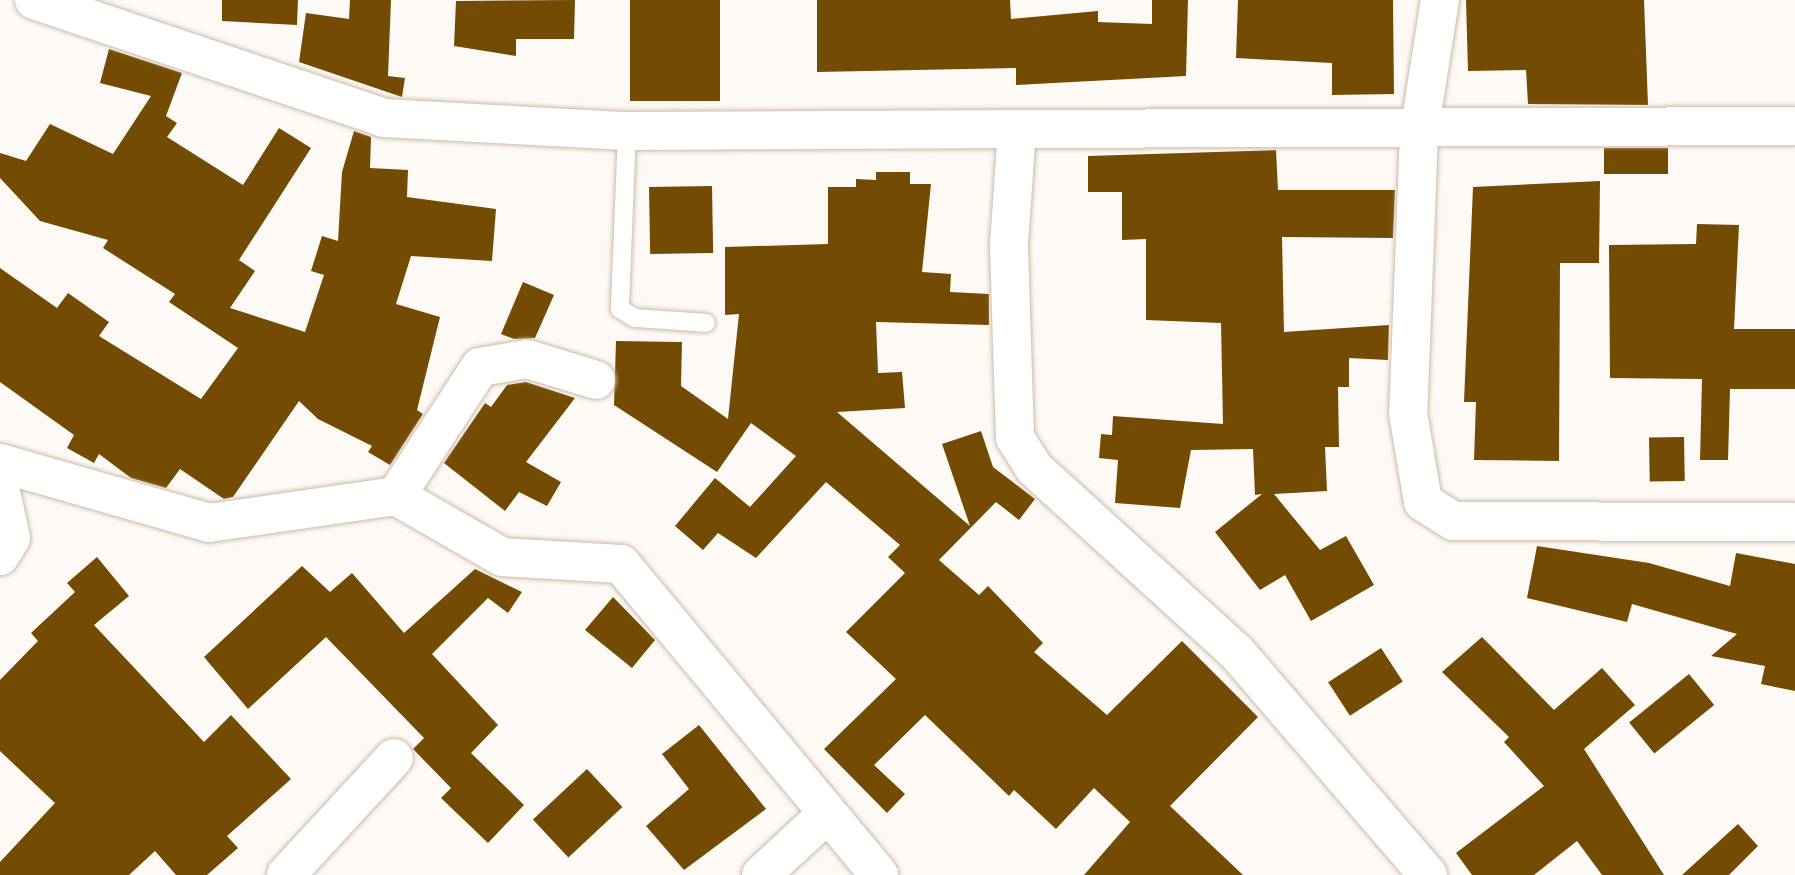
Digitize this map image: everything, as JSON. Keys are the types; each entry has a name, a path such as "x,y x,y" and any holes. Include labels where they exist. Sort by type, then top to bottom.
{"street":[{"path":"34,0 384,118 627,131 1017,129 1129,124 1419,133 1795,126"},
{"path":"1440,0 1419,133 1408,413 1423,502 1453,521 1795,522"},
{"path":"1017,129 1009,260 1015,438 1034,468 1235,651 1428,875"},
{"path":"396,496 480,367 527,359 596,380"},
{"path":"0,463 209,523 396,496 502,557 621,564 826,815 879,875"},
{"path":"0,487 11,538 0,556"},
{"path":"286,875 394,758"},
{"path":"761,875 826,815"}],"lane":[{"path":"627,131 620,309 635,318 706,323"}],"building":[{"path":"222,0 298,0 297,25 222,21"},
{"path":"350,0 391,0 388,76 405,78 402,97 299,62 306,13 349,19"},
{"path":"575,0 574,39 516,39 516,56 454,46 456,1"},
{"path":"630,0 720,0 720,101 630,101"},
{"path":"817,0 1010,0 1011,19 1098,11 1098,22 1152,24 1152,0 1188,0 1186,76 1016,85 1016,68 817,72"},
{"path":"1238,0 1393,0 1394,94 1332,95 1332,63 1236,58"},
{"path":"1466,0 1644,0 1648,105 1528,104 1526,70 1468,71"},
{"path":"109,49 182,73 166,116 177,123 167,137 243,185 279,128 311,148 239,260 255,271 230,308 305,332 324,275 311,271 322,236 338,241 342,172 354,131 371,137 370,168 408,170 407,197 496,209 492,261 411,256 396,304 440,317 417,410 423,414 390,465 368,452 372,446 318,419 299,401 233,497 224,499 180,469 166,488 131,478 99,454 94,463 67,448 74,435 0,382 0,268 57,308 68,293 109,322 99,336 201,399 238,348 169,302 175,294 103,248 108,240 40,221 0,178 0,153 26,161 50,124 113,154 151,96 100,83"},
{"path":"1604,148 1668,148 1668,174 1604,174"},
{"path":"1276,150 1278,190 1395,190 1393,238 1282,237 1284,332 1389,325 1388,360 1349,358 1349,387 1338,387 1339,447 1325,447 1327,491 1274,494 1320,550 1346,536 1374,585 1311,621 1285,575 1260,590 1215,532 1262,494 1255,495 1253,449 1191,450 1180,508 1115,503 1118,460 1099,458 1101,434 1112,435 1113,416 1223,424 1221,323 1146,320 1146,239 1122,240 1122,192 1088,192 1088,156"},
{"path":"876,172 910,172 910,184 931,184 922,272 951,274 950,292 989,294 989,325 876,322 878,373 902,372 905,408 837,412 970,526 942,444 981,431 993,467 1035,499 1019,520 996,502 939,560 979,595 988,586 1043,643 1034,652 1107,715 1182,641 1258,717 1170,806 1243,875 1084,875 1130,822 1094,788 1056,829 1014,790 1009,796 925,715 874,765 905,794 887,813 824,749 896,679 846,632 905,573 888,557 900,545 826,482 756,558 718,533 703,550 675,526 715,478 750,507 796,456 751,423 717,472 614,405 616,341 682,342 681,386 728,419 739,314 725,315 725,247 828,244 828,187 856,187 856,179 876,180"},
{"path":"1600,181 1599,263 1560,263 1559,461 1474,460 1476,402 1464,402 1473,187"},
{"path":"712,186 713,253 650,254 649,187"},
{"path":"1697,224 1739,225 1734,329 1795,329 1795,389 1730,389 1728,460 1700,460 1702,379 1610,378 1609,245 1696,244"},
{"path":"523,282 554,295 535,338 514,339 501,334"},
{"path":"526,382 575,398 526,462 561,482 547,506 519,492 505,511 444,463 485,403 491,407 507,385"},
{"path":"1684,437 1685,481 1650,482 1649,438"},
{"path":"1537,546 1649,563 1730,586 1736,553 1795,564 1795,691 1761,684 1765,666 1711,656 1737,634 1632,604 1627,622 1527,598"},
{"path":"97,557 129,596 94,625 204,742 231,715 291,779 227,836 238,848 207,875 176,875 155,851 129,875 0,875 0,862 55,803 0,751 0,680 38,641 31,633 75,592 67,583"},
{"path":"302,566 330,592 352,573 404,633 475,569 522,592 508,613 488,598 432,654 498,725 471,753 524,805 488,843 441,798 451,788 413,749 424,738 326,637 248,709 204,657"},
{"path":"613,597 655,640 632,668 585,630"},
{"path":"1482,637 1554,710 1602,668 1635,705 1584,749 1664,875 1602,875 1577,841 1534,875 1472,875 1456,853 1544,786 1504,742 1509,737 1442,672"},
{"path":"1381,648 1403,682 1350,716 1328,682"},
{"path":"1689,674 1714,705 1654,754 1629,722"},
{"path":"699,725 766,809 684,870 646,826 689,789 662,754"},
{"path":"587,769 622,807 568,857 533,819"},
{"path":"1738,824 1758,846 1729,875 1682,875"}]}
